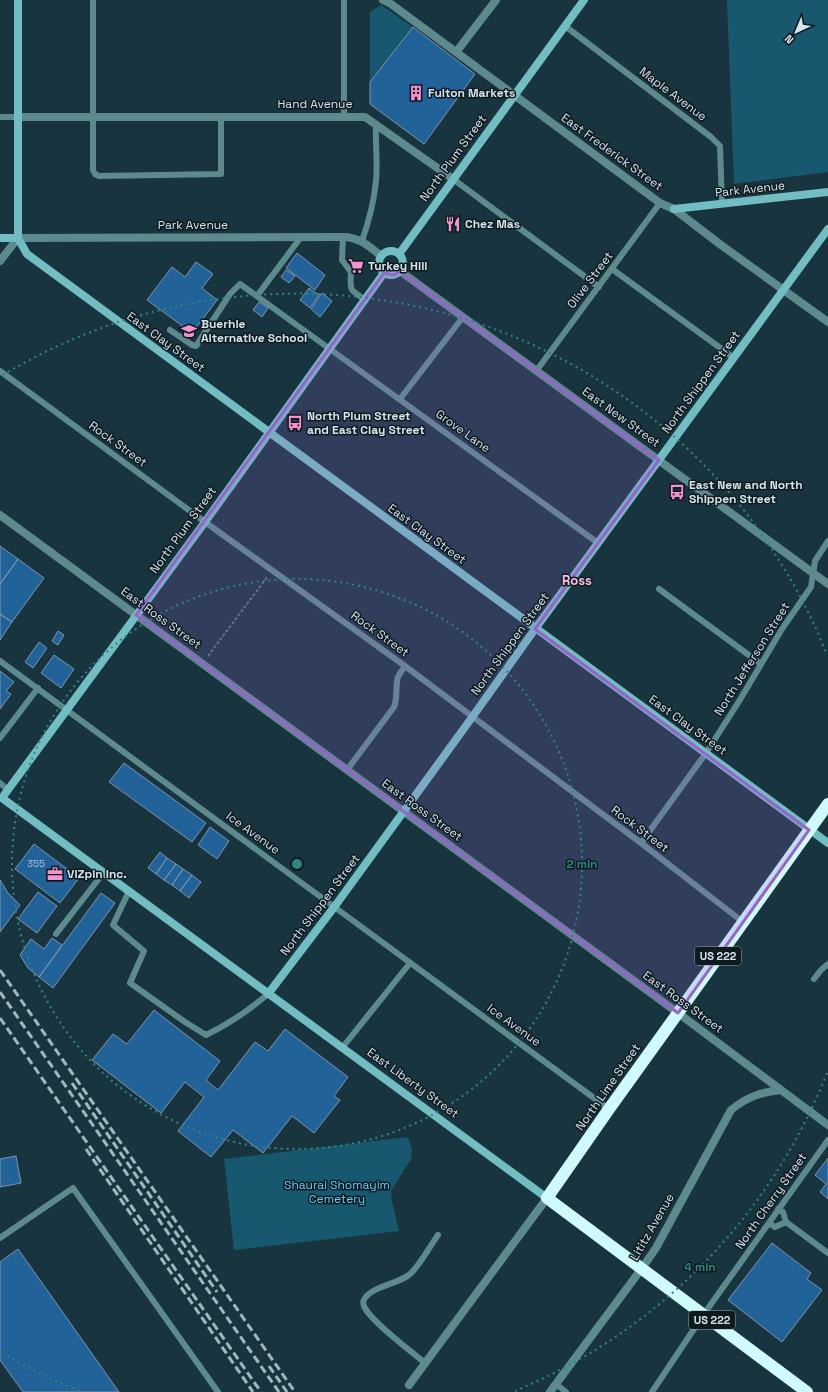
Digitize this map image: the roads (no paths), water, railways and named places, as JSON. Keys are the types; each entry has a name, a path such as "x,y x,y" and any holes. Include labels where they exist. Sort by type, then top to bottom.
{"highway":[{"name":"North Lime Street","path":"547,1198 609,1109 828,804"},
{"name":"East Liberty Street","path":"547,1198 807,1392"}],"street":[{"path":"0,261 18,238 18,0"},
{"name":"East Frederick Street","path":"383,0 391,4 457,52 660,203 674,209 828,322"},
{"path":"457,52 496,0"},
{"name":"North Plum Street","path":"399,254 584,0"},
{"name":"Hand Avenue","path":"18,117 365,117 453,179"},
{"name":"Park Avenue","path":"674,209 828,192"},
{"name":"North Shippen Street","path":"268,994 404,812 535,629 828,229"},
{"name":"Park Avenue","path":"0,238 350,237 362,241 381,256"},
{"name":"East Clay Street","path":"18,238 23,249 31,258 828,843"},
{"path":"388,251 399,254 402,260 402,268 400,271 394,275 384,273 379,267 379,259 381,256 388,251"},
{"name":"East New Street","path":"400,271 828,584"},
{"name":"North Plum Street","path":"1,799 205,522 384,273"},
{"name":"East Ross Street","path":"0,515 678,1013 828,1125"},
{"name":"East Liberty Street","path":"1,799 104,872 547,1198"},
{"name":"Lititz Avenue","path":"550,1392 656,1248 731,1110 746,1100 764,1092 781,1090"},
{"name":"North Lime Street","path":"409,1385 547,1198"}],"lane":[{"path":"93,0 93,170 95,174 99,176 221,174 221,116"},
{"path":"344,0 344,116"},
{"name":"Maple Avenue","path":"565,26 716,141 720,146 722,204"},
{"name":"Hand Avenue","path":"0,117 18,117"},
{"path":"362,241 371,214 376,180 376,124"},
{"name":"Hand Avenue","path":"453,179 599,287"},
{"name":"Olive Street","path":"537,370 660,203"},
{"path":"256,295 301,237"},
{"path":"342,237 342,260 351,272 350,288 364,299"},
{"path":"612,269 734,358"},
{"name":"Grove Lane","path":"170,330 192,345 196,346 230,294 240,284 598,543"},
{"path":"400,399 463,317"},
{"name":"Rock Street","path":"0,371 473,716 743,922"},
{"name":"North Jefferson Street","path":"641,843 706,753 782,629 811,587 815,561 828,542"},
{"path":"659,589 761,664"},
{"name":"Ice Avenue","path":"0,660 609,1109"},
{"path":"346,770 394,707 396,686 399,675 405,666"},
{"path":"0,738 38,688"},
{"path":"0,783 8,790"},
{"path":"56,934 104,872"},
{"path":"129,891 113,925 144,951 130,983 206,1034 222,1027 254,1006 268,994"},
{"path":"342,1048 410,963"},
{"path":"814,978 828,964"},
{"name":"North Cherry Street","path":"652,1392 704,1314 828,1140"},
{"path":"0,1238 73,1188 218,1392"},
{"path":"778,1209 783,1212 786,1222 828,1253"},
{"path":"768,1223 775,1227 786,1222"},
{"path":"425,1363 377,1322 367,1311 363,1302 370,1293 408,1275 414,1270 438,1235"},
{"path":"556,1384 566,1392"}],"railway":[{"path":"0,970 295,1392"},
{"path":"0,992 279,1392"},
{"path":"0,1018 261,1392"},
{"path":"72,1083 217,1292"},
{"path":"86,1149 253,1392"},
{"path":"269,1366 287,1392"}],"place":[{"name":"Fulton Markets","path":"416,93"},
{"name":"Chez Mas","path":"453,224"},
{"name":"Turkey Hill","path":"356,266"},
{"name":"Buerhle Alternative School","path":"189,331"},
{"name":"North Plum Street and East Clay Street","path":"295,423"},
{"name":"East New and North Shippen Street","path":"677,492"},
{"name":"VIZpin Inc.","path":"55,874"}],"district":[{"name":"Ross","path":"577,580"}],"park label":[{"name":"Shaurai Shomayim Cemetery","path":"337,1192"}]}
